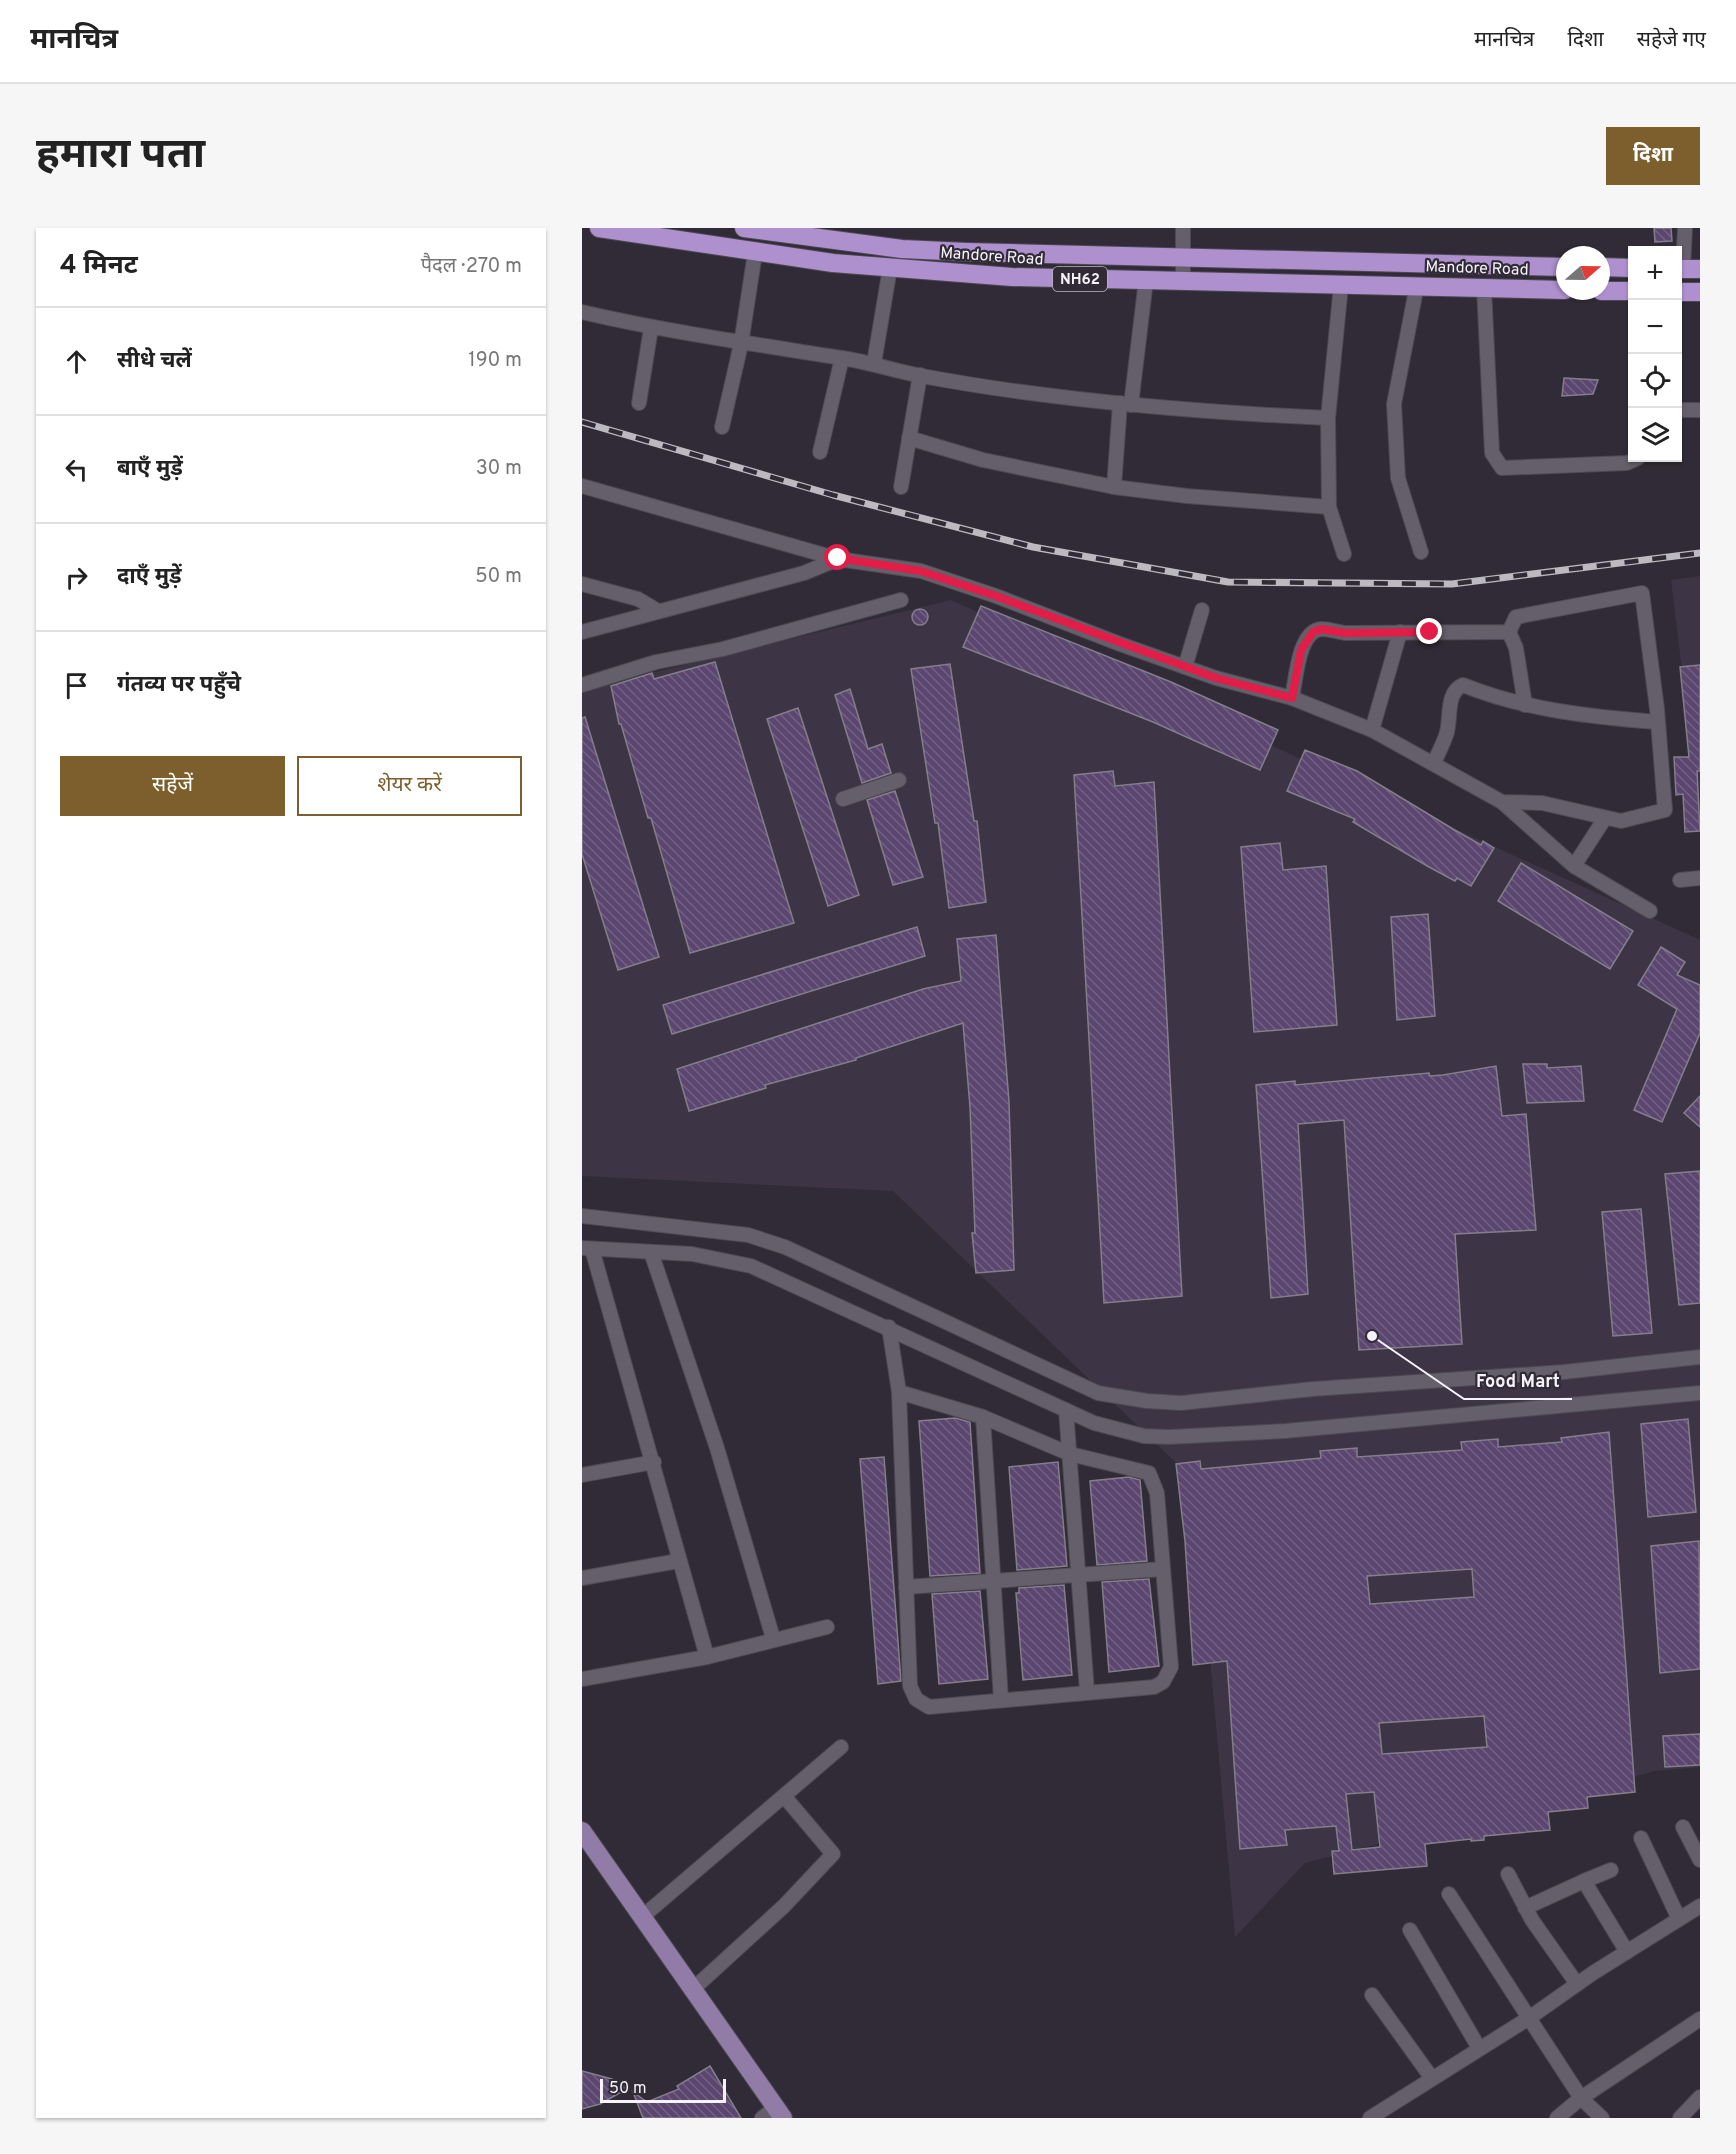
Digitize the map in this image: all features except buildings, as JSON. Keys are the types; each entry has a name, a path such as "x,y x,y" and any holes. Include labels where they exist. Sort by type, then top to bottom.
{"highway":[{"name":"Mandore Road","path":"599,228 754,253 890,268 1012,277 1556,290"},
{"name":"Mandore Road","path":"744,228 902,249 1089,257 1556,267"},
{"path":"1610,267 1628,268"},
{"path":"1610,291 1628,291"},
{"path":"1682,292 1700,292"}],"main road":[{"path":"582,1831 692,1990 773,2115"}],"street":[{"path":"1183,228 1183,281"},
{"path":"1685,228 1687,269"},
{"path":"722,428 741,344 754,253"},
{"path":"874,363 890,268"},
{"path":"1114,487 1146,280"},
{"path":"1341,285 1329,417 1329,507 1344,554"},
{"path":"1417,285 1394,404 1398,478 1421,552"},
{"path":"1484,288 1492,453 1498,464 1502,468 1629,462"},
{"path":"582,312 651,328 741,344 874,363 920,375 1126,404 1201,412 1329,417"},
{"path":"639,403 651,328"},
{"path":"820,452 842,358"},
{"path":"901,487 920,375"},
{"path":"1682,410 1700,410"},
{"path":"909,438 983,460 1114,487 1187,496 1329,507"},
{"path":"582,486 838,558 921,571 996,596 1185,667 1292,698 1372,730 1502,802 1574,866 1650,911"},
{"path":"582,632 804,573 838,558"},
{"path":"582,584 638,599 658,611"},
{"path":"1502,802 1542,802 1621,821 1665,810 1658,722 1642,593 1516,617 1509,632 1516,648 1526,705"},
{"path":"582,685 656,662 723,649 901,600"},
{"path":"1185,667 1202,610"},
{"path":"1292,698 1301,650 1313,632 1321,629 1345,633 1509,632"},
{"path":"1372,730 1400,632"},
{"path":"1434,763 1447,732 1452,695 1456,688 1463,686 1493,697 1526,705 1610,719 1658,722"},
{"path":"843,799 899,780"},
{"path":"1574,866 1605,818"},
{"path":"1680,880 1700,878"},
{"path":"582,1216 748,1235 785,1247 1098,1393 1148,1401 1181,1403 1313,1389 1563,1372 1700,1357"},
{"path":"707,1657 678,1561 654,1462 587,1248 692,1254 751,1266 1094,1423 1144,1436 1169,1437 1296,1430 1700,1393"},
{"path":"651,1252 717,1448 773,1638"},
{"path":"889,1328 899,1392 910,1686 916,1700 929,1707 1087,1691 1154,1687 1163,1682 1169,1674 1163,1569 1157,1493 1149,1473 1070,1454 983,1418 899,1392"},
{"path":"1066,1410 1087,1691"},
{"path":"983,1418 1001,1699"},
{"path":"582,1475 654,1462"},
{"path":"582,1578 678,1561"},
{"path":"906,1587 992,1579 1163,1569"},
{"path":"582,1679 707,1657 773,1638 826,1627"},
{"path":"642,1917 841,1747"},
{"path":"692,1990 784,1906 833,1854 783,1796"},
{"path":"1683,1827 1700,1860"},
{"path":"1641,1838 1679,1919"},
{"path":"1525,1908 1611,1870"},
{"path":"1508,1874 1525,1908 1577,1984"},
{"path":"1584,1881 1627,1952"},
{"path":"1449,1894 1581,2098 1602,2118"},
{"path":"1370,2118 1529,2018 1577,1984 1700,1906"},
{"path":"1410,1930 1479,2048"},
{"path":"1372,1995 1431,2078"},
{"path":"1557,2118 1581,2098 1700,2019"},
{"path":"1680,2118 1700,2097"}],"shaded area":[{"path":"1700,576 1700,816 1671,580"},
{"path":"951,600 1700,940 1700,1767 1655,1771 1305,1863 1235,1937 1194,1480 893,1191 582,1176 582,690"}],"railway":[{"path":"582,422 833,495 1033,547 1228,582 1452,584 1700,553"}],"place":[{"name":"Food Mart","path":"1372,1336"}],"route":[{"path":"838,558 921,571 996,596 1216,678 1292,698 1301,650 1313,632 1321,629 1345,633 1430,632"}]}
